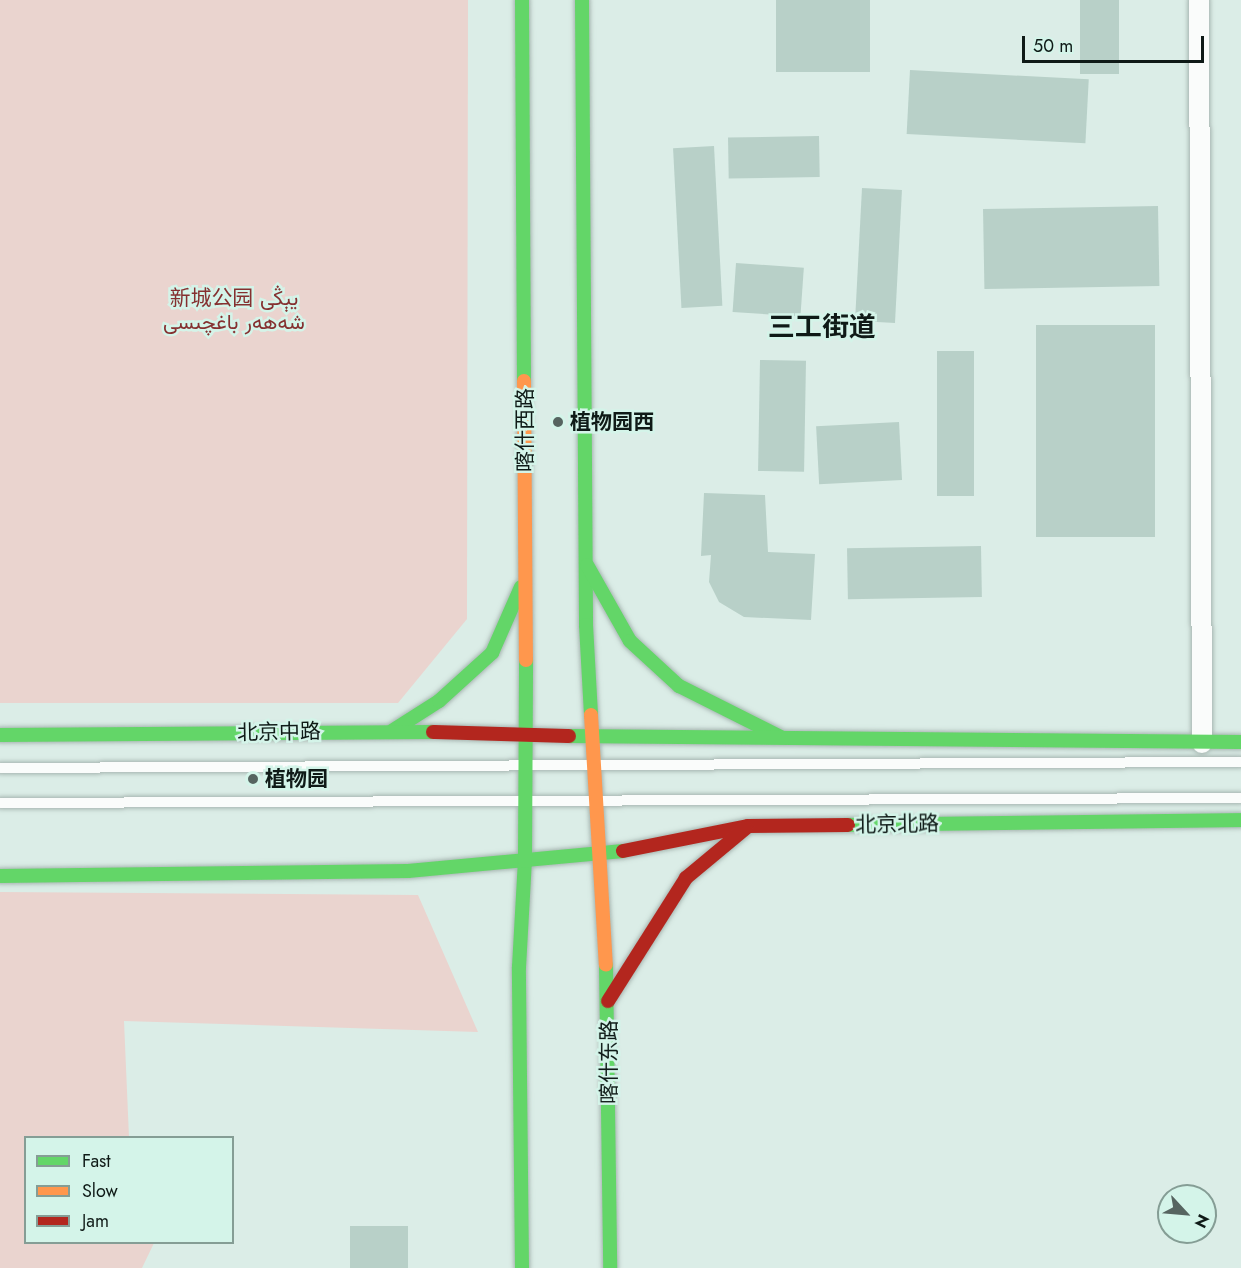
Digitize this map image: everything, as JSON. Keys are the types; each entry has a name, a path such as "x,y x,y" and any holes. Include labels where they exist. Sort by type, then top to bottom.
{"main road":[{"name":"喀什西路","path":"522,0 526,575 525,861"},
{"path":"582,0 586,564 592,735 600,856"},
{"path":"586,564 630,641 679,686 785,739"},
{"path":"392,731 439,701 492,653 526,575"},
{"name":"北京中路","path":"0,735 392,731 592,735"},
{"path":"592,735 785,739 1241,742"},
{"name":"北京北路","path":"525,861 600,856 748,826 1241,820"},
{"path":"608,1001 686,878 748,826"},
{"name":"喀什东路","path":"600,856 608,1001 610,1268"},
{"path":"0,876 408,871 525,861 519,967 522,1268"}],"street":[{"path":"1200,0 1202,743"}],"lane":[{"path":"0,768 1241,762"},
{"path":"0,803 596,803 1241,798"}],"green space":[{"name":"新城公园 يېڭى شەھەر باغچىسى","path":"0,0 468,0 467,619 398,703 0,703"},
{"path":"0,892 418,895 478,1032 124,1021 129,1136 24,1136 24,1244 154,1244 142,1268 0,1268"}],"building":[{"path":"776,0 870,0 870,72 776,72"},
{"path":"1080,0 1119,0 1119,74 1080,74"},
{"path":"910,70 1089,79 1085,143 907,134"},
{"path":"819,136 820,177 729,179 728,138"},
{"path":"714,146 722,306 681,308 673,148"},
{"path":"862,188 902,190 895,323 855,321"},
{"path":"1158,206 1159,286 984,289 983,209"},
{"path":"736,263 804,268 800,317 733,312"},
{"path":"1036,325 1155,325 1155,537 1036,537"},
{"path":"937,351 974,351 974,496 937,496"},
{"path":"760,360 806,361 804,472 758,471"},
{"path":"899,422 902,480 819,484 816,426"},
{"path":"704,493 765,495 768,552 815,554 811,620 744,617 719,602 709,582 711,555 701,556"},
{"path":"981,546 982,597 848,599 847,548"},
{"path":"350,1226 408,1226 408,1268 350,1268"}],"traffic: fast":[{"path":"522,0 524,381"},
{"path":"582,0 586,625 591,715"},
{"path":"587,565 630,641 679,686 781,737"},
{"path":"392,731 439,701 492,653 521,587"},
{"path":"522,1268 519,967 525,861 526,660"},
{"path":"0,735 433,732"},
{"path":"569,736 1241,742"},
{"path":"848,825 1241,820"},
{"path":"0,876 408,871 623,851"},
{"path":"606,965 610,1268"}],"traffic: slow":[{"path":"524,381 526,660"},
{"path":"591,715 606,965"}],"traffic: jam":[{"path":"433,732 569,736"},
{"path":"623,851 748,826 848,825"},
{"path":"608,1001 686,878 746,828"}],"place":[{"name":"植物园西","path":"558,422"},
{"name":"植物园","path":"253,779"}],"district":[{"name":"三工街道","path":"822,327"}]}
